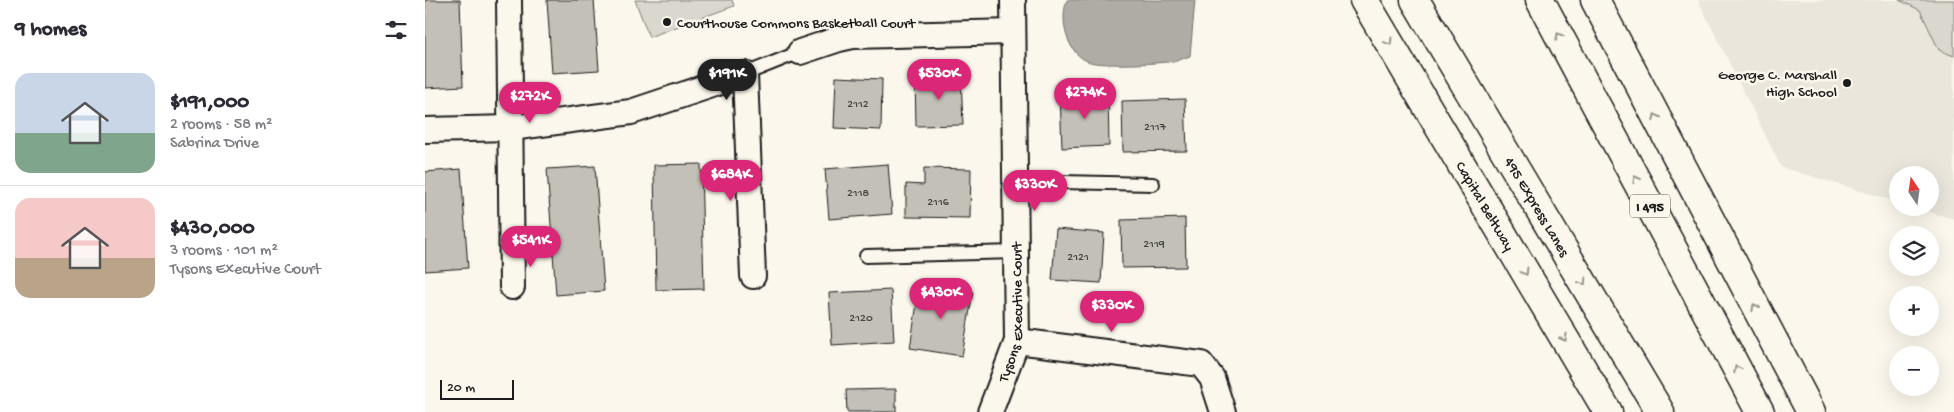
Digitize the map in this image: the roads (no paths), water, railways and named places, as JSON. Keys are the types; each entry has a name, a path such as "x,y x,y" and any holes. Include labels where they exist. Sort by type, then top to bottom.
{"highway":[{"name":"Capital Beltway","path":"1364,0 1608,412"},
{"name":"495 Express Lanes","path":"1415,0 1660,412"},
{"path":"1432,0 1513,165"},
{"name":"I 495","path":"1540,0 1760,412"},
{"path":"1595,0 1811,412"},
{"path":"1601,0 1627,61"}],"street":[{"path":"509,0 512,287"},
{"name":"Tysons Executive Court","path":"990,412 1017,341 1013,0"},
{"path":"800,52 853,36 1013,32"},
{"path":"425,130 511,128 631,112 745,74 753,276"},
{"path":"1017,341 1201,364 1212,378 1223,412"}],"lane":[{"path":"745,74 800,52"},
{"path":"1015,181 1153,184"},
{"path":"866,256 1016,252"}],"place":[{"name":"Courthouse Commons Basketball Court","path":"667,22"},
{"name":"George C. Marshall High School","path":"1847,83"}]}
